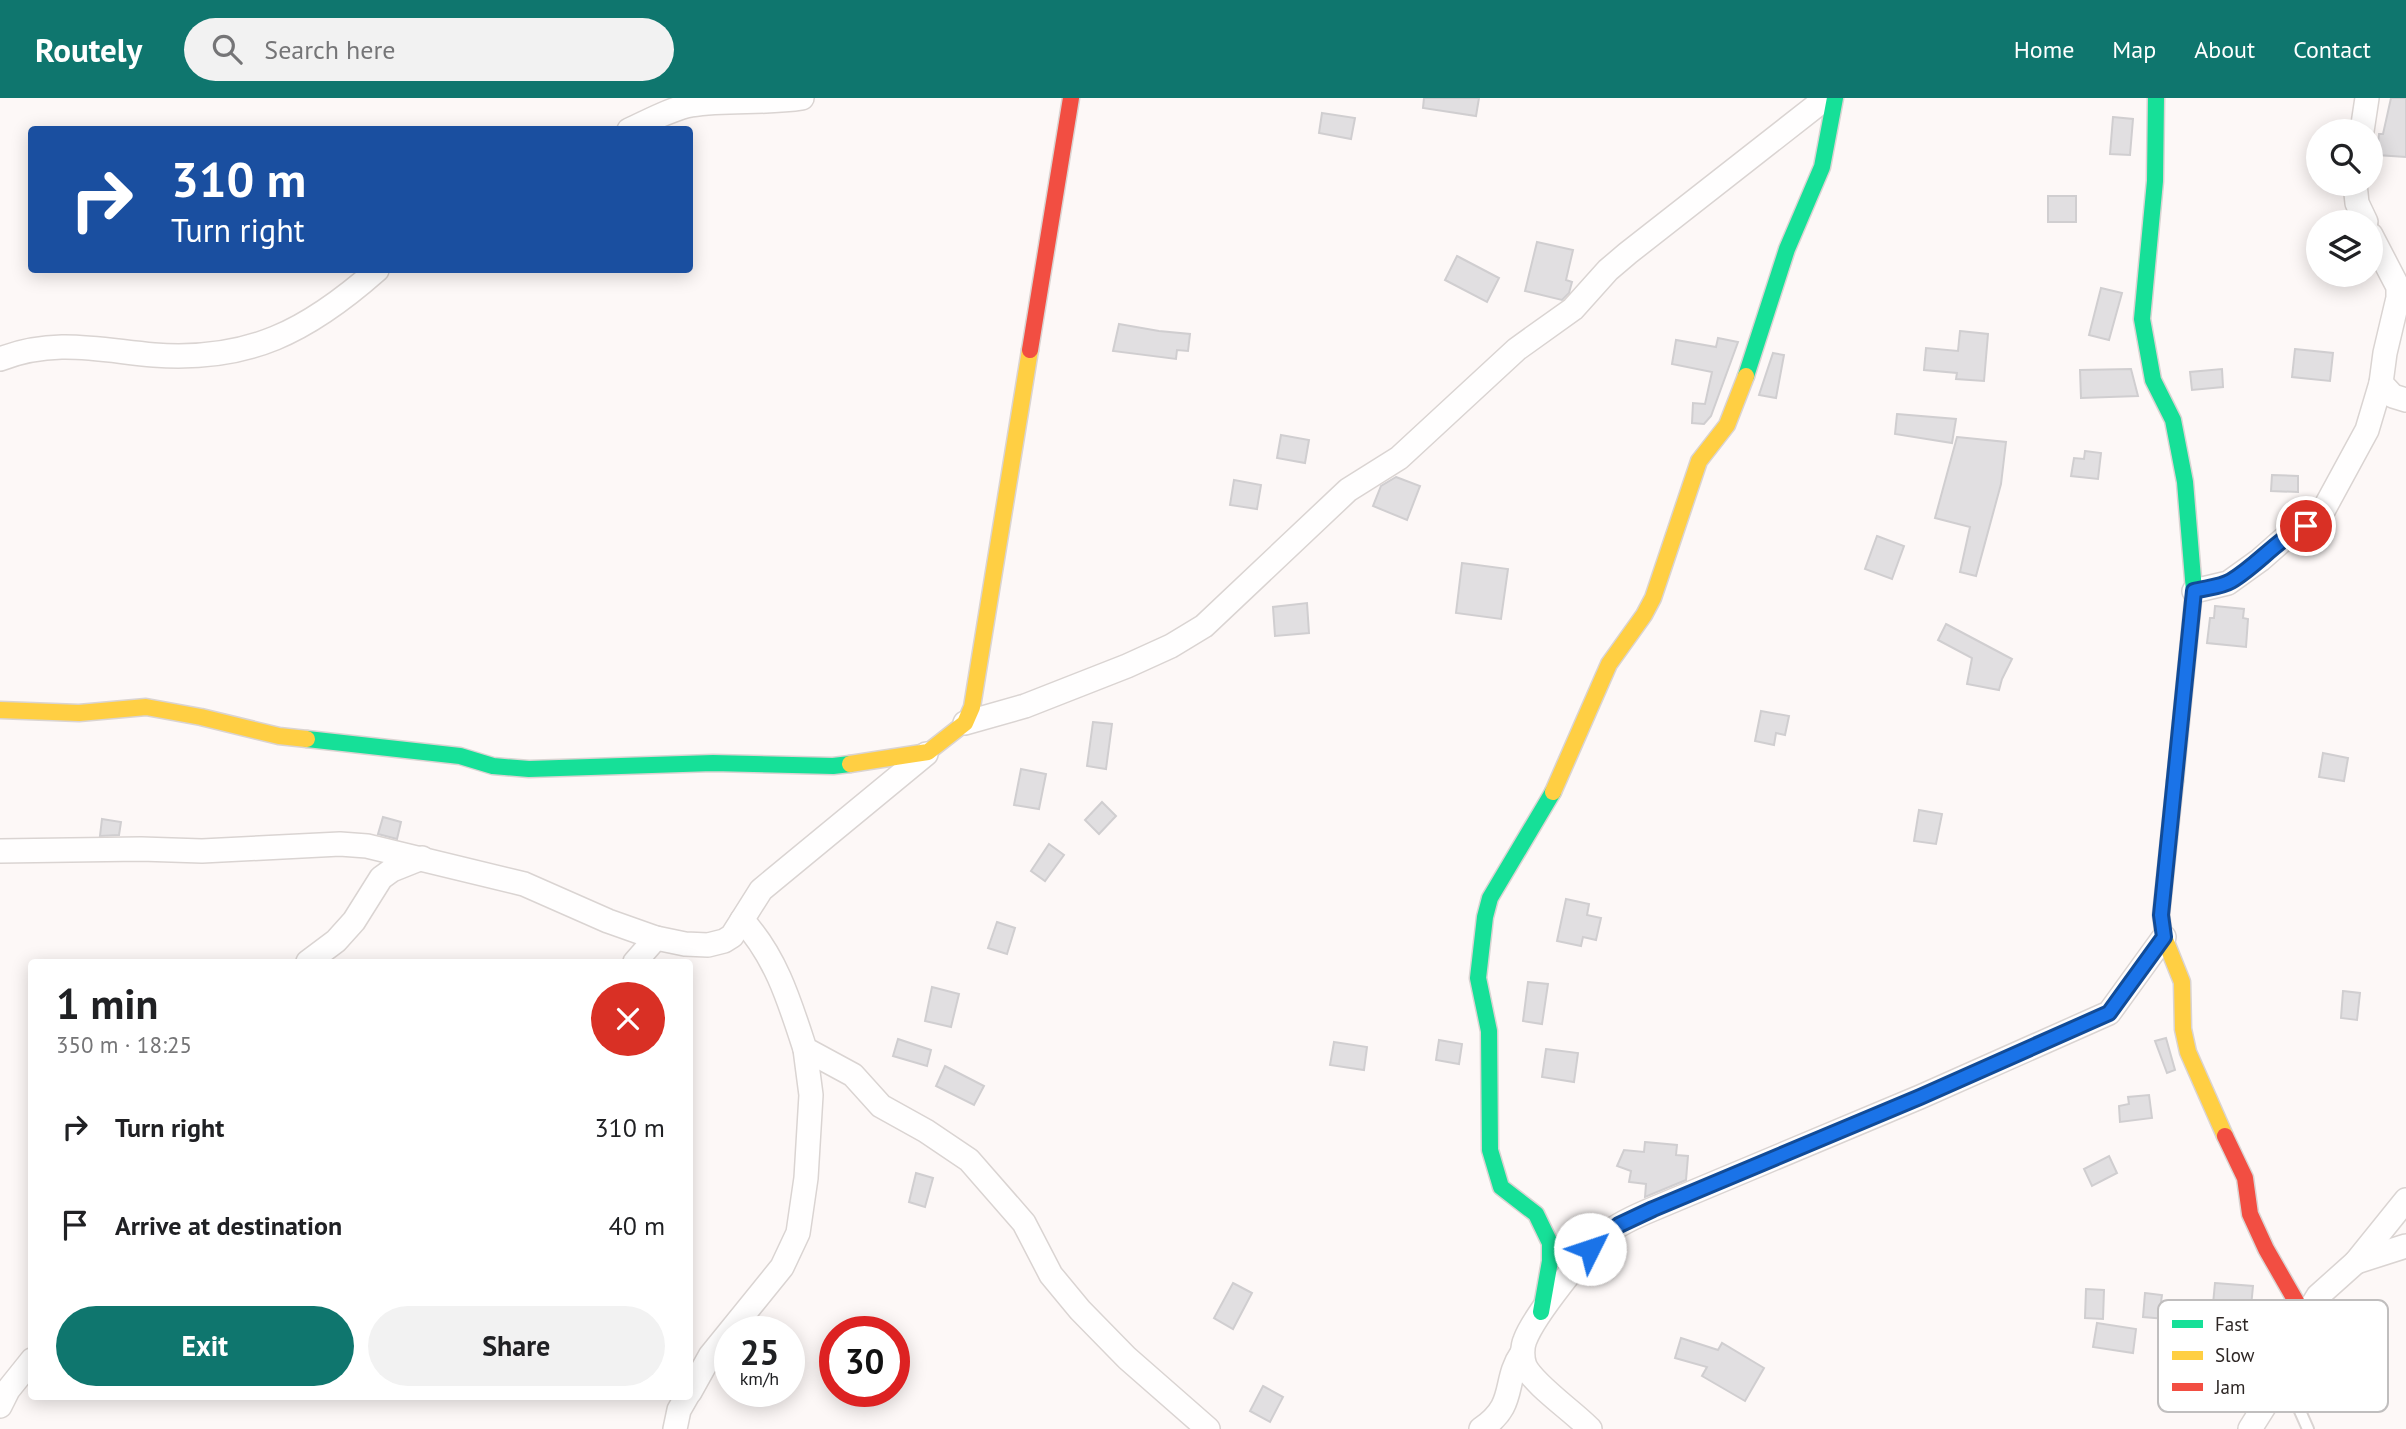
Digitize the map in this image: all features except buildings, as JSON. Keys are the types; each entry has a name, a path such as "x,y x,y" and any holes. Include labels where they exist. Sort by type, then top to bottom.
{"street":[{"path":"639,126 688,106 802,98"},
{"path":"965,723 972,707 982,649 1071,98"},
{"path":"0,851 201,851 340,844 367,846 524,884 608,921 656,938 685,944 708,945 724,941 732,936 761,890 775,877 965,723 1025,706 1127,666 1171,646 1204,626 1348,490 1399,458 1517,349 1573,309 1618,262 1826,98"},
{"path":"1541,1312 1550,1261 1550,1243 1536,1214 1501,1187 1490,1150 1489,1031 1478,978 1485,917 1495,889 1553,790 1609,664 1653,598 1699,461 1727,425 1740,394 1787,249 1822,167 1835,98"},
{"path":"2156,98 2155,181 2142,319 2153,380 2173,420 2185,482 2194,591 2161,915 2164,937 2182,982 2183,1029 2188,1052 2245,1178 2250,1214 2266,1249 2295,1300"},
{"path":"2364,119 2367,98"},
{"path":"2194,591 2228,583 2293,531 2306,526 2323,511 2367,430 2381,383 2398,298 2398,287 2383,258"},
{"path":"0,359 43,346 74,346 156,355 198,355 259,346 282,337 316,317 373,273"},
{"path":"2381,383 2393,396 2406,400"},
{"path":"0,710 79,713 146,707 279,736 460,755 493,766 529,769 713,763 833,766 928,752"},
{"path":"312,959 336,941 354,921 381,878 392,870 422,858"},
{"path":"693,1387 710,1356 782,1267 799,1233 806,1178 811,1095 805,1049 785,988 754,932 742,920"},
{"path":"1481,1429 1498,1415 1504,1406 1516,1362 1541,1312 1590,1249 1608,1233 1629,1220 1920,1097 2109,1013 2164,937"},
{"path":"638,959 656,938"},
{"path":"805,1049 853,1075 881,1106 926,1130 969,1160 1024,1223 1051,1275 1080,1310 1127,1358 1208,1429"},
{"path":"2316,1300 2356,1262 2406,1200"},
{"path":"2356,1262 2406,1246"},
{"path":"1522,1353 1525,1366 1533,1377 1590,1429"},
{"path":"0,1406 8,1390 28,1365"},
{"path":"675,1429 679,1410 685,1400"},
{"path":"2250,1429 2261,1412"}],"lane":[{"path":"2300,1412 2308,1429"}],"traffic: fast":[{"path":"1746,376 1787,249 1822,167 1835,98"},
{"path":"2156,98 2155,181 2142,319 2153,380 2173,420 2185,482 2194,591 2175,781"},
{"path":"307,739 460,756 493,766 529,769 713,763 833,766 850,764"},
{"path":"1541,1312 1550,1261 1550,1243 1536,1214 1501,1187 1490,1150 1489,1031 1478,978 1485,917 1490,898 1553,792"}],"traffic: slow":[{"path":"850,764 928,752 965,723 972,707 1030,350"},
{"path":"1553,792 1609,664 1653,598 1699,461 1727,425 1746,376"},
{"path":"0,710 79,713 146,707 279,736 307,739"},
{"path":"2175,781 2161,915 2164,937 2182,982 2183,1029 2188,1052 2225,1136"}],"traffic: jam":[{"path":"1030,350 1071,98"},
{"path":"2225,1136 2245,1178 2250,1214 2266,1249 2295,1300"}],"route":[{"path":"1590,1249 1619,1225 1653,1209 1920,1097 2109,1013 2164,937 2161,915 2194,591 2228,583 2293,531 2306,526"}]}
